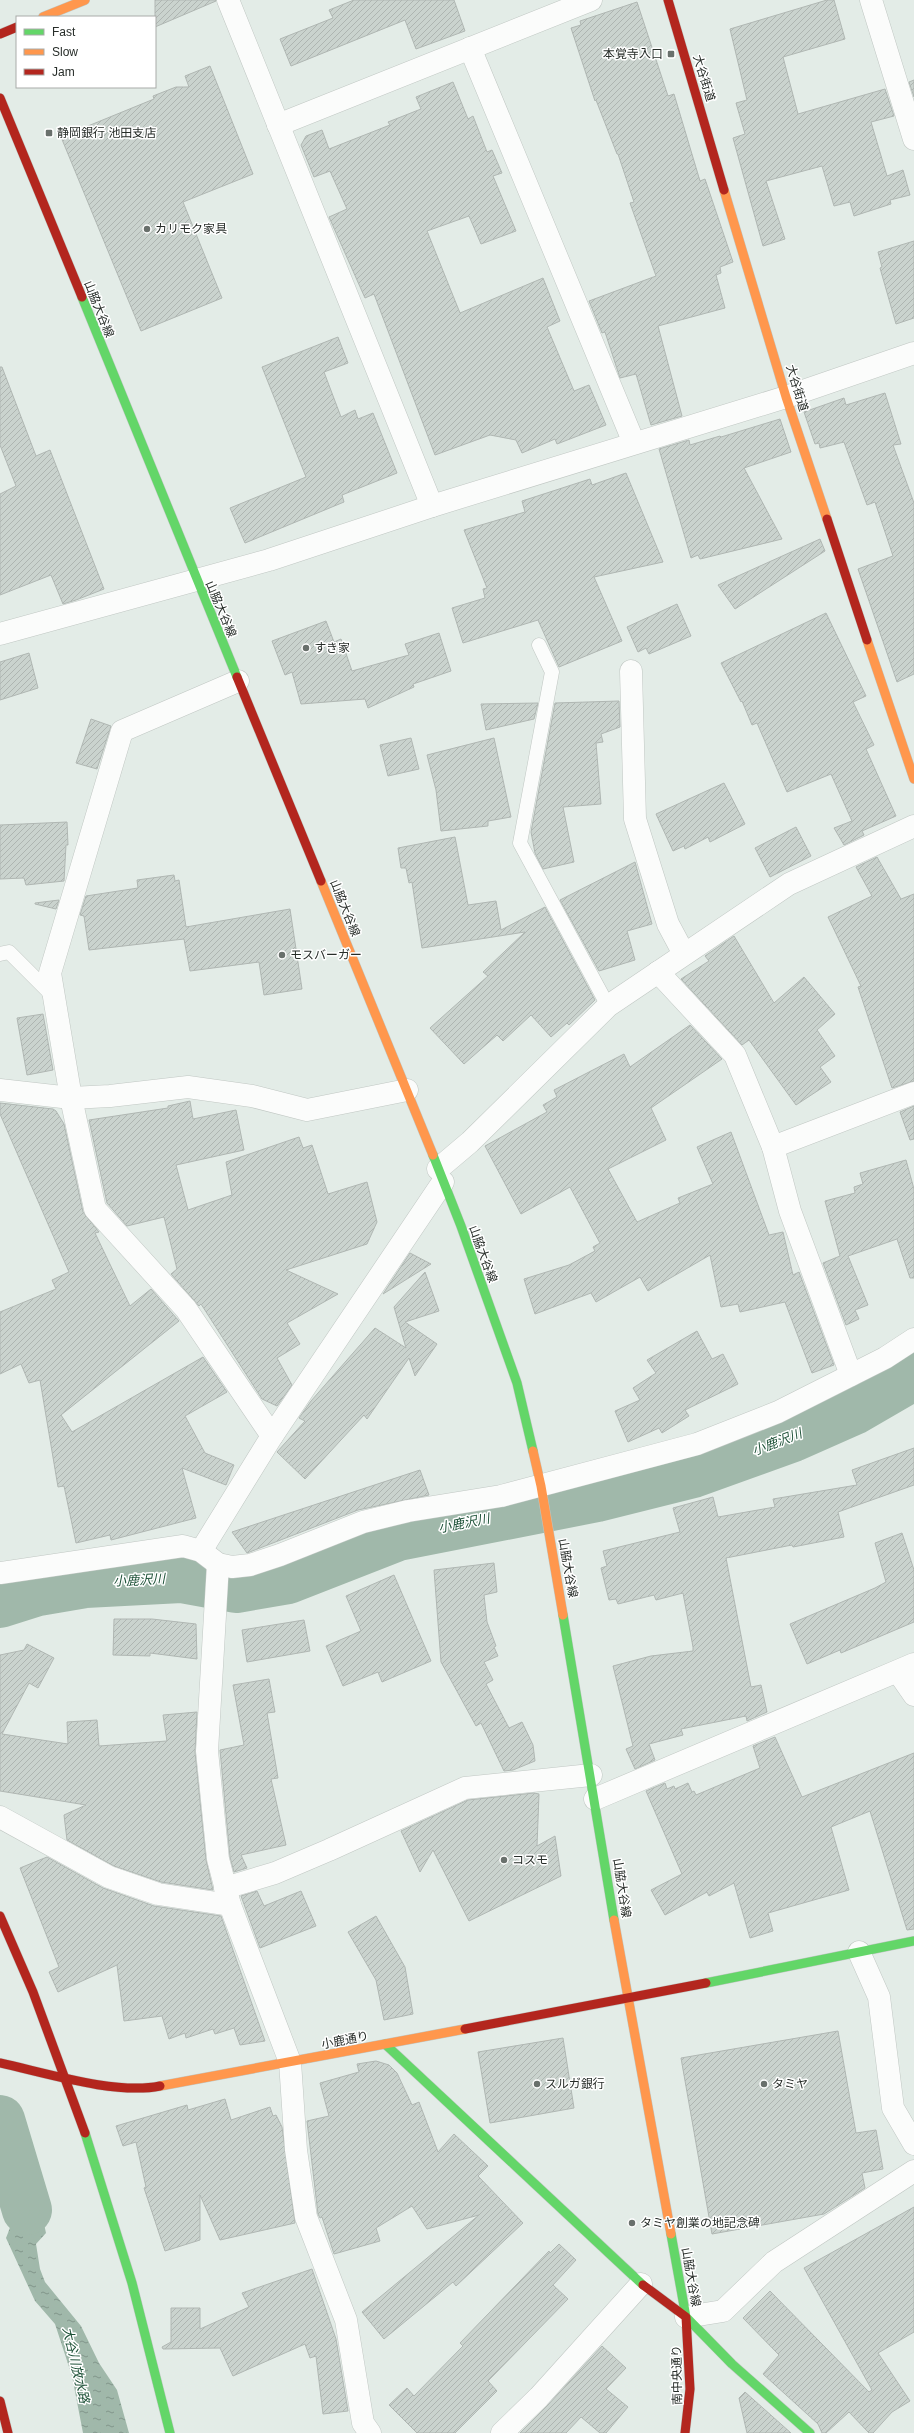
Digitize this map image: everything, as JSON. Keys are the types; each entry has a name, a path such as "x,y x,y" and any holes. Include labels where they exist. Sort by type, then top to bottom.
{"street":[{"path":"45,16 85,0"},
{"path":"228,0 432,506"},
{"path":"278,125 591,0"},
{"name":"大谷街道","path":"668,0 786,397 914,779"},
{"path":"871,0 914,139"},
{"path":"0,34 16,27"},
{"path":"470,48 634,443"},
{"name":"山脇大谷線","path":"0,98 196,580 407,1090 441,1175 517,1384 542,1489 627,1997 686,2317 732,2364 810,2433"},
{"path":"0,634 269,560 432,506 786,397 914,353"},
{"path":"631,671 635,820 668,924 684,954"},
{"path":"238,681 122,731 50,973 71,1098 94,1209 186,1309 272,1436"},
{"path":"370,2433 363,2423 346,2320 306,2216 296,2150 290,2062 228,1896 218,1859 207,1751 209,1558 272,1436 441,1175 470,1142 608,1006 790,884 914,826"},
{"path":"658,972 735,1056 773,1147 790,1211 851,1375"},
{"path":"0,1090 71,1098 110,1096 188,1087 252,1096 307,1110 407,1090"},
{"path":"773,1147 914,1093"},
{"path":"0,1573 155,1548 183,1546 232,1568 250,1565 280,1555 364,1522 408,1511 542,1489 697,1444 778,1412 886,1358 914,1339"},
{"path":"595,1799 906,1668 914,1695"},
{"path":"0,1817 109,1877 158,1894 228,1896 275,1872 329,1850 465,1788 591,1775"},
{"path":"0,1916 13,1942 66,2077 122,2245 155,2366 170,2433"},
{"name":"小鹿通り","path":"0,2063 119,2088 145,2089 914,1941"},
{"path":"859,1952 879,1997 893,2108 914,2144"},
{"path":"385,2044 641,2284 686,2317 723,2311 774,2262 914,2171"},
{"path":"502,2433 539,2397 641,2284"},
{"name":"南中央通り","path":"685,2433 690,2410 691,2374 686,2317"},
{"path":"0,2402 6,2432"}],"lane":[{"path":"539,645 552,672 520,843 608,1006"},
{"path":"0,954 9,952 53,996"}],"water":[{"path":"5,2138 37,2192 46,2233 36,2244 40,2269 45,2282 81,2326 99,2363 117,2390 129,2433 83,2433 72,2376 55,2324 35,2301 6,2238 11,2226 14,2188 11,2163"}],"building":[{"path":"155,0 216,0 156,27"},
{"path":"354,0 454,0 465,31 416,49 405,20 291,66 280,39 333,18 329,10"},
{"path":"827,0 834,0 845,39 783,57 798,114 885,89 894,116 871,122 887,176 903,170 910,195 890,200 891,204 854,216 850,202 834,206 822,166 766,181 785,239 763,246 733,138 745,134 736,103 747,100 730,29"},
{"path":"637,2 668,96 674,94 700,181 705,179 733,262 720,267 721,273 716,275 725,308 658,326 682,416 651,425 636,374 620,378 605,332 602,333 589,301 656,276 630,203 634,202 618,154 596,100 595,101 571,28 581,25 580,21"},
{"path":"210,66 253,174 183,202 222,298 141,331 61,137 154,99 153,96 176,87 189,87 185,76"},
{"path":"914,80 914,97 909,82"},
{"path":"453,82 468,119 473,116 487,152 492,150 502,173 493,176 516,231 481,244 469,216 427,231 460,313 543,278 560,321 547,327 574,391 589,385 606,425 557,444 555,439 522,453 516,440 490,435 435,455 374,294 365,298 329,217 347,209 330,171 314,177 301,145 306,136 322,130 329,149 390,125 388,122 421,109 416,97"},
{"path":"914,241 914,318 896,324 880,268 882,267 878,252"},
{"path":"338,337 348,363 324,372 341,417 355,410 358,419 373,413 397,473 342,495 344,502 245,543 230,508 306,477 262,367"},
{"path":"0,367 2,367 36,456 50,450 104,589 63,604 51,575 0,595 0,494 16,486 0,445"},
{"path":"885,393 901,444 893,445 914,503 914,674 897,682 858,569 893,556 875,502 867,505 844,442 820,448 819,443 815,444 804,412 844,398 846,405"},
{"path":"780,419 791,452 744,468 782,539 700,559 698,555 691,558 659,449 689,440 690,445"},
{"path":"626,473 663,562 594,577 622,641 559,667 538,620 463,643 452,608 485,598 483,589 487,588 464,530 525,512 522,501 590,479 592,485"},
{"path":"820,539 825,551 735,609 718,585"},
{"path":"677,604 691,636 649,654 646,648 638,652 627,627"},
{"path":"826,613 866,696 853,702 874,745 866,749 896,816 862,831 864,835 844,845 834,828 852,821 831,774 787,792 757,723 752,725 742,701 741,702 721,663"},
{"path":"326,621 334,642 341,639 352,671 409,655 405,644 439,633 451,671 413,684 414,687 368,708 365,699 301,704 292,672 285,675 272,641"},
{"path":"29,653 38,688 0,700 0,662"},
{"path":"619,701 620,727 601,734 603,742 596,743 601,804 563,807 574,862 543,869 535,853 531,832 555,703"},
{"path":"538,703 534,719 486,730 481,704"},
{"path":"91,719 111,726 97,769 76,763"},
{"path":"411,738 419,769 388,776 380,745"},
{"path":"494,738 511,817 488,821 488,826 441,831 436,790 427,755"},
{"path":"724,783 745,824 710,842 708,837 685,849 684,846 673,851 656,814"},
{"path":"67,822 68,845 66,845 64,881 26,885 24,878 0,879 0,825"},
{"path":"796,827 811,856 770,877 755,848"},
{"path":"455,837 468,905 496,901 501,930 545,907 595,1000 569,1025 567,1023 551,1037 531,1015 503,1041 497,1035 464,1064 430,1028 488,976 483,972 525,932 422,948 412,882 409,883 406,868 401,868 398,848"},
{"path":"877,857 901,899 914,894 914,1081 892,1088 858,987 861,986 828,917 872,896 856,867"},
{"path":"635,862 652,924 627,931 635,960 599,971 560,900"},
{"path":"174,875 175,881 179,880 186,927 290,909 302,989 264,995 259,962 190,971 184,939 89,950 84,916 80,915 86,896 138,888 137,880"},
{"path":"59,900 56,909 35,904 35,903"},
{"path":"734,936 774,1003 804,977 835,1014 817,1030 835,1056 820,1067 831,1082 796,1105 749,1040 742,1045 681,979 709,961 705,956"},
{"path":"43,1014 53,1070 27,1075 17,1018"},
{"path":"690,1025 722,1059 651,1108 666,1140 608,1169 637,1222 680,1203 678,1198 713,1184 697,1147 731,1132 769,1235 783,1232 793,1275 799,1272 834,1365 812,1373 785,1302 740,1312 738,1304 721,1307 710,1255 648,1291 640,1277 596,1302 591,1293 535,1314 524,1279 569,1265 595,1251 593,1247 600,1243 570,1187 521,1214 485,1146 547,1112 543,1105 557,1097 554,1090 624,1054 630,1067"},
{"path":"190,1101 193,1119 236,1110 244,1150 176,1165 188,1210 232,1195 226,1162 299,1137 303,1148 312,1145 328,1194 367,1182 377,1222 367,1244 286,1270 338,1294 287,1323 300,1344 277,1358 292,1385 277,1406 262,1399 201,1304 199,1306 171,1274 177,1269 164,1217 127,1226 107,1203 89,1120 168,1108 168,1106"},
{"path":"0,1103 53,1109 56,1111 64,1124 83,1212 99,1232 95,1233 130,1306 151,1289 179,1321 61,1415 72,1432 203,1357 227,1392 185,1416 205,1453 234,1465 226,1485 182,1468 196,1518 111,1540 110,1535 76,1543 64,1486 58,1487 40,1380 29,1383 21,1364 0,1374 0,1312 56,1289 52,1280 69,1272 0,1114"},
{"path":"914,1106 914,1139 910,1140 900,1112"},
{"path":"906,1160 914,1189 914,1278 910,1278 897,1239 848,1256 868,1305 855,1310 859,1319 846,1325 823,1263 840,1256 825,1201 855,1193 854,1187 863,1184 860,1173"},
{"path":"410,1253 431,1264 383,1294"},
{"path":"425,1272 439,1311 405,1322 437,1344 415,1376 409,1358 367,1419 364,1415 305,1479 277,1452 305,1421 299,1418 311,1401 375,1328 406,1348 394,1307"},
{"path":"697,1331 712,1359 723,1354 738,1384 685,1410 689,1416 662,1433 659,1428 628,1442 615,1411 640,1400 633,1388 656,1373 647,1360"},
{"path":"914,1448 914,1485 838,1512 844,1537 793,1547 792,1545 726,1558 751,1687 761,1685 767,1712 747,1721 746,1716 681,1729 683,1735 649,1744 655,1760 635,1769 626,1749 633,1746 613,1666 651,1656 693,1651 693,1647 683,1593 656,1600 654,1595 618,1604 616,1599 609,1600 601,1568 607,1566 603,1551 680,1532 673,1508 713,1497 718,1517 775,1507 773,1499 857,1485 852,1470"},
{"path":"420,1470 429,1495 358,1510 247,1553 232,1532"},
{"path":"902,1533 914,1570 914,1622 841,1653 840,1650 807,1664 790,1624 886,1582 875,1543"},
{"path":"494,1563 497,1592 484,1595 487,1622 498,1656 484,1662 493,1680 486,1684 509,1728 522,1722 533,1745 535,1761 513,1770 504,1771 481,1723 476,1726 441,1662 434,1570"},
{"path":"394,1575 431,1661 382,1682 378,1672 343,1686 326,1646 361,1631 346,1596"},
{"path":"114,1619 152,1619 196,1624 197,1659 150,1653 150,1656 113,1655"},
{"path":"304,1620 310,1651 247,1662 242,1630"},
{"path":"27,1644 54,1658 38,1688 29,1683 2,1734 68,1744 67,1722 97,1720 99,1746 167,1741 163,1715 197,1712 195,1752 206,1860 213,1890 161,1882 114,1866 67,1840 64,1815 86,1805 0,1791 0,1655 24,1650"},
{"path":"269,1679 275,1712 267,1713 278,1778 271,1779 286,1845 241,1855 247,1868 234,1872 230,1857 220,1750 244,1745 233,1685"},
{"path":"775,1737 802,1797 914,1753 914,1929 907,1930 870,1811 831,1827 849,1890 768,1913 773,1931 750,1938 734,1883 709,1896 707,1892 665,1915 651,1890 682,1874 646,1791 665,1783 667,1789 674,1786 675,1789 688,1783 692,1792 694,1791 696,1795 760,1768 753,1746"},
{"path":"534,1793 539,1794 537,1846 555,1836 561,1876 469,1921 433,1850 420,1872 401,1831 468,1800"},
{"path":"47,1857 103,1888 154,1906 221,1916 265,2041 240,2045 234,2028 215,2034 213,2029 186,2038 185,2033 169,2039 162,2016 124,2021 117,1965 58,1992 49,1972 59,1967 20,1868"},
{"path":"257,1891 264,1906 301,1891 316,1926 260,1948 241,1896"},
{"path":"376,1916 405,1967 413,2014 384,2020 376,1980 348,1932"},
{"path":"838,2031 856,2133 876,2130 883,2169 862,2173 865,2188 824,2214 712,2234 681,2058"},
{"path":"563,2038 574,2108 490,2123 478,2052"},
{"path":"376,2061 389,2065 397,2073 412,2105 419,2102 438,2152 454,2134 488,2166 478,2176 523,2223 456,2286 453,2282 384,2339 362,2312 479,2215 427,2229 412,2206 376,2228 380,2241 334,2254 322,2217 320,2218 318,2214 307,2121 329,2116 320,2083 359,2072 357,2064"},
{"path":"225,2099 231,2120 270,2107 273,2116 276,2115 282,2127 295,2223 220,2240 200,2195 200,2240 165,2251 144,2188 146,2187 136,2142 123,2146 116,2126 187,2105 188,2110"},
{"path":"914,2207 914,2332 878,2353 910,2401 892,2412 873,2433 869,2433 849,2412 826,2433 822,2433 818,2424 763,2374 779,2355 743,2318 770,2291 869,2392 872,2390 804,2268"},
{"path":"559,2244 576,2260 553,2285 568,2299 488,2381 497,2391 455,2433 417,2433 389,2405 407,2388 414,2396 463,2346 460,2343 549,2251 550,2253"},
{"path":"312,2269 336,2339 348,2411 323,2414 316,2356 310,2358 305,2344 233,2376 220,2348 163,2349 162,2347 171,2342 171,2308 200,2308 200,2329 249,2307 242,2293"},
{"path":"602,2346 626,2368 606,2389 628,2407 606,2433 600,2433 581,2417 566,2433 520,2433 548,2405"},
{"path":"745,2392 791,2433 747,2433 739,2398"}],"waterway":[{"name":"小鹿沢川","path":"0,1603 38,1591 85,1583 181,1578 236,1588 288,1579 398,1536 597,1497 693,1473 793,1437 854,1410 914,1375"},
{"name":"大谷川放水路","path":"0,2120 27,2210"}],"traffic: fast":[{"path":"82,297 237,677"},
{"path":"433,1155 461,1226 517,1383 533,1451"},
{"path":"563,1615 614,1920"},
{"path":"706,1983 914,1941"},
{"path":"385,2044 643,2285"},
{"path":"85,2133 132,2283 170,2433"},
{"path":"671,2234 686,2317 732,2364 810,2433"}],"traffic: slow":[{"path":"45,16 85,0"},
{"path":"724,190 786,397 827,519"},
{"path":"867,640 914,779"},
{"path":"321,881 433,1155"},
{"path":"533,1451 541,1486 563,1615"},
{"path":"614,1920 671,2234"},
{"path":"160,2086 465,2029"}],"traffic: jam":[{"path":"668,0 724,190"},
{"path":"0,34 16,27"},
{"path":"0,98 82,297"},
{"path":"827,519 867,640"},
{"path":"237,677 321,881"},
{"path":"0,1916 33,1992 85,2133"},
{"path":"465,2029 706,1983"},
{"path":"0,2063 80,2082 122,2088 160,2086"},
{"path":"643,2285 686,2317 690,2389 685,2433"},
{"path":"0,2401 8,2433"}],"place":[{"name":"本覚寺入口","path":"671,54"},
{"name":"静岡銀行 池田支店","path":"49,133"},
{"name":"カリモク家具","path":"147,229"},
{"name":"すき家","path":"306,648"},
{"name":"モスバーガー","path":"282,955"},
{"name":"コスモ","path":"504,1860"},
{"name":"スルガ銀行","path":"537,2084"},
{"name":"タミヤ","path":"764,2084"},
{"name":"タミヤ創業の地記念碑","path":"632,2223"}]}
